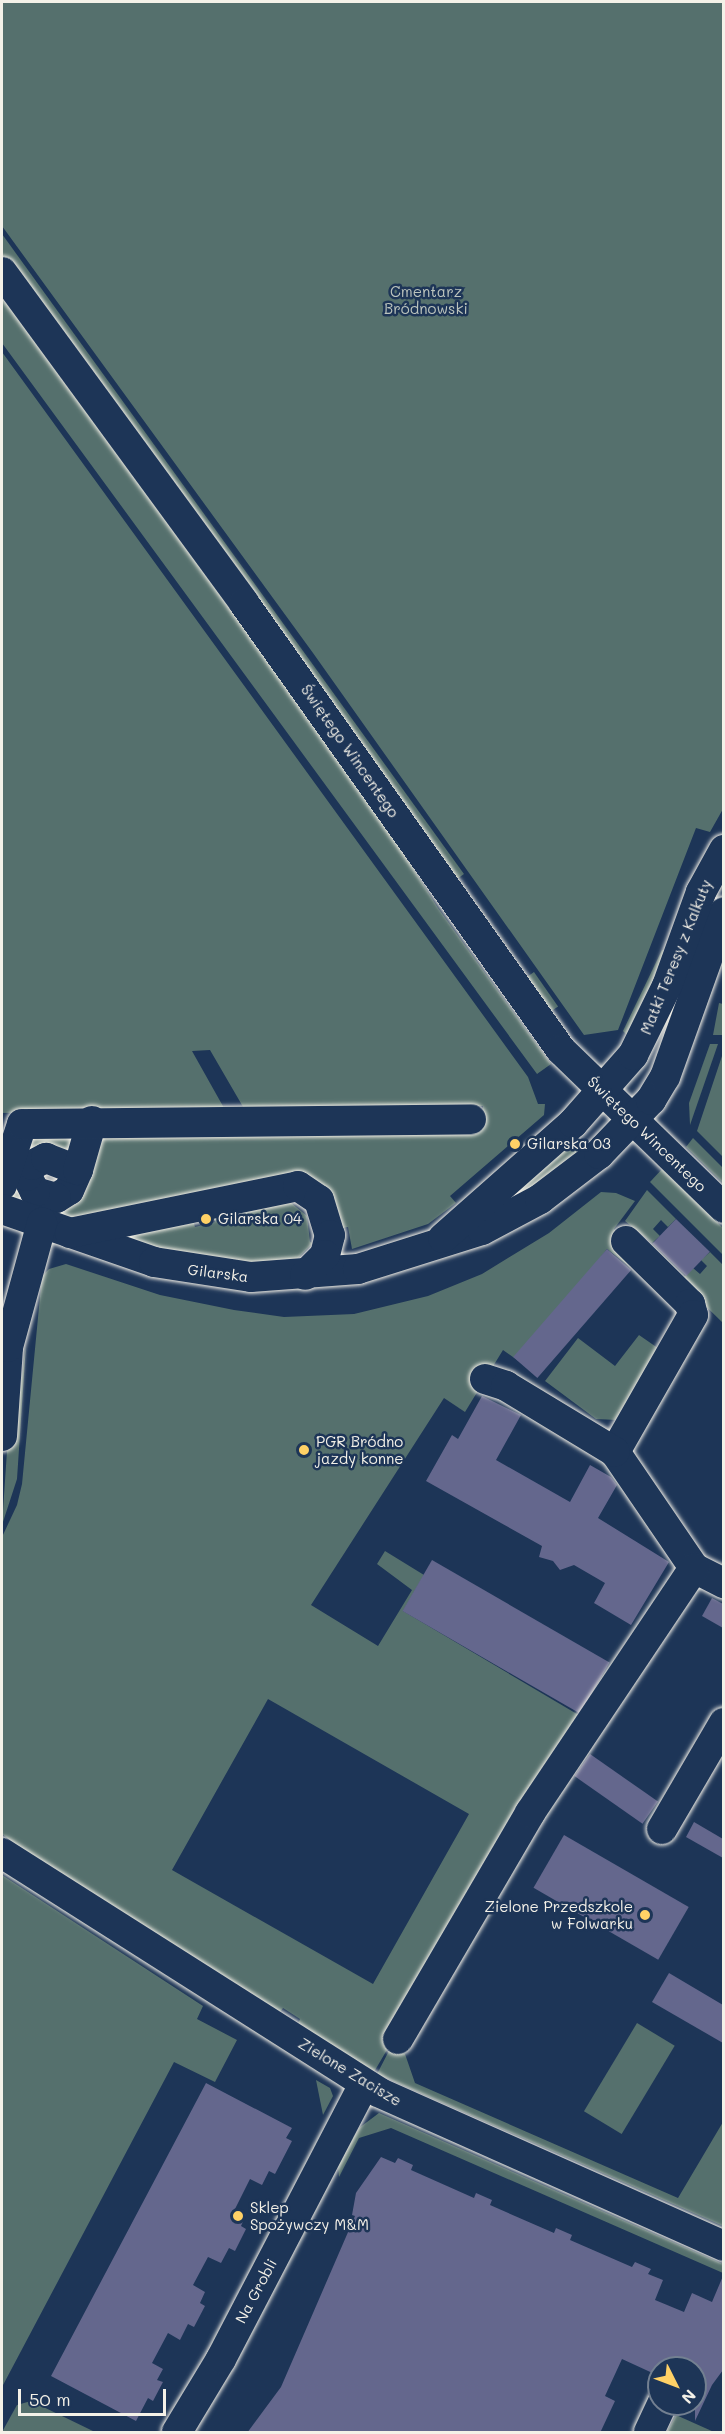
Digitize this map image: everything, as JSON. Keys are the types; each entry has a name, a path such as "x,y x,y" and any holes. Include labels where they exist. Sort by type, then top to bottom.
{"street":[{"name":"Świętego Wincentego","path":"2,272 251,612 561,1050 723,1208"},
{"name":"Matki Teresy z Kalkuty","path":"603,1090 633,1055 649,1027 701,892 723,850"},
{"name":"Matki Teresy z Kalkuty","path":"635,1120 665,1077 723,912"},
{"name":"Gilarska","path":"439,1241 573,1123 603,1090"},
{"path":"2,1185 22,1124 471,1119"},
{"name":"Gilarska","path":"2,1209 181,1269 251,1277 305,1275 358,1269 439,1241 482,1230 524,1210 599,1154 635,1120"},
{"path":"78,1170 92,1122"},
{"path":"2,1436 8,1347 56,1228 298,1186 319,1200 330,1234 325,1255 305,1275"},
{"path":"615,1452 693,1315 690,1304 626,1241"},
{"path":"486,1379 506,1386 615,1452 694,1568 723,1583"},
{"path":"398,2039 530,1813 694,1568"},
{"path":"662,1829 723,1723"},
{"name":"Zielone Zacisze","path":"10,1866 82,1901 364,2084 723,2246"},
{"name":"Na Grobli","path":"177,2433 221,2359 364,2084"},
{"path":"649,2433 657,2416"}],"green space":[{"name":"Cmentarz Bródnowski","path":"2,2 723,2 723,809 710,832 696,828 618,1030 584,1035 313,653 2,226"},
{"path":"2,234 464,874 457,879 2,255"},
{"path":"2,292 357,780 438,908 551,1064 537,1074 2,343"},
{"path":"2,352 528,1077 538,1104 545,1104 544,1115 450,1196 456,1203 428,1224 352,1249 348,1227 341,1228 330,1196 68,1219 11,1197 27,1138 84,1133 79,1150 36,1153 51,1205 96,1133 481,1123 483,1106 246,1112 210,1050 192,1051 224,1108 2,1113"},
{"path":"662,950 666,951 656,978 628,1036 623,1031"},
{"path":"534,972 558,1006 551,1012 527,977"},
{"path":"719,1003 723,1004 722,1035 713,1035"},
{"path":"710,1044 718,1044 690,1125 689,1103"},
{"path":"723,1053 723,1157 697,1131"},
{"path":"693,1138 723,1168 723,1183 686,1147"},
{"path":"574,1139 585,1152 544,1184 498,1206"},
{"path":"663,1168 723,1228 723,1255 650,1182"},
{"path":"647,1190 676,1219 668,1227 661,1220 653,1229 660,1236 652,1243 625,1221"},
{"path":"601,1192 616,1193 635,1201 614,1229 617,1232 611,1240 635,1265 632,1268 607,1249 520,1362 503,1350 465,1412 444,1398 311,1605 378,1646 412,1590 377,1564 385,1551 424,1575 403,1611 582,1717 374,2072 298,2024 300,2019 283,2008 280,2012 61,1878 2,1834 2,1537 17,1505 22,1484 42,1276 49,1269 66,1264 160,1295 234,1310 284,1317 354,1314 428,1296 482,1274 549,1233","holes":["268,1699 469,1814 373,1984 172,1870"]},
{"path":"290,1202 307,1216 310,1242 313,1243 295,1261 250,1263 177,1254 125,1237 193,1220 195,1227 215,1222 214,1215"},
{"path":"710,1252 723,1265 723,1323 680,1281 693,1268 700,1274 707,1266 701,1260"},
{"path":"639,1335 665,1353 617,1420 596,1419 545,1381 578,1338 615,1366"},
{"path":"26,1344 17,1479 2,1525 7,1451 13,1447"},
{"path":"2,1875 203,2006 197,2019 237,2040 215,2082 174,2062 2,2387"},
{"path":"637,2023 675,2046 622,2134 584,2111"},
{"path":"392,2045 405,2054 415,2083 678,2198 723,2122 723,2226 377,2074"},
{"path":"316,2080 330,2088 333,2096 323,2115"},
{"path":"379,2113 723,2264 723,2273 391,2128 359,2138 339,2177 338,2166 359,2128"},
{"path":"31,2401 95,2432 2,2432 17,2405"},
{"path":"675,2416 678,2416 714,2432 667,2432"}],"building":[{"path":"676,1219 710,1252 686,1276 652,1243"},
{"path":"607,1249 631,1270 537,1378 513,1357"},
{"path":"482,1396 521,1415 496,1460 570,1502 590,1465 611,1477 617,1485 598,1518 669,1562 631,1625 594,1603 605,1583 574,1565 560,1570 553,1561 539,1557 542,1546 426,1481 452,1435 458,1439"},
{"path":"432,1560 610,1662 580,1714 402,1611"},
{"path":"712,1598 723,1604 723,1628 702,1616"},
{"path":"590,1754 658,1802 643,1824 575,1776"},
{"path":"694,1822 723,1839 723,1858 686,1837"},
{"path":"564,1835 689,1907 658,1960 534,1888"},
{"path":"669,1973 723,2005 723,2043 652,2002"},
{"path":"206,2083 292,2128 286,2138 292,2141 275,2174 269,2171 262,2185 250,2179 235,2209 246,2215 241,2226 246,2229 235,2251 229,2248 221,2263 208,2257 193,2285 205,2292 200,2303 205,2306 194,2327 188,2324 180,2340 168,2333 152,2363 163,2369 157,2380 163,2382 153,2401 148,2398 136,2421 51,2376"},
{"path":"381,2157 395,2163 398,2158 413,2165 411,2170 474,2198 476,2193 492,2200 490,2205 554,2233 556,2228 572,2235 570,2240 632,2267 635,2262 651,2269 648,2274 663,2280 655,2300 684,2312 692,2293 712,2302 723,2276 723,2370 707,2396 707,2356 647,2356 647,2370 622,2359 605,2396 615,2401 600,2433 247,2433 281,2387 355,2216 352,2215 356,2193"}],"place":[{"name":"Gilarska 03","path":"515,1144"},
{"name":"Gilarska 04","path":"206,1219"},
{"name":"PGR Bródno jazdy konne","path":"304,1450"},
{"name":"Zielone Przedszkole w Folwarku","path":"645,1915"},
{"name":"Sklep Spożywczy M&M","path":"238,2216"}]}
